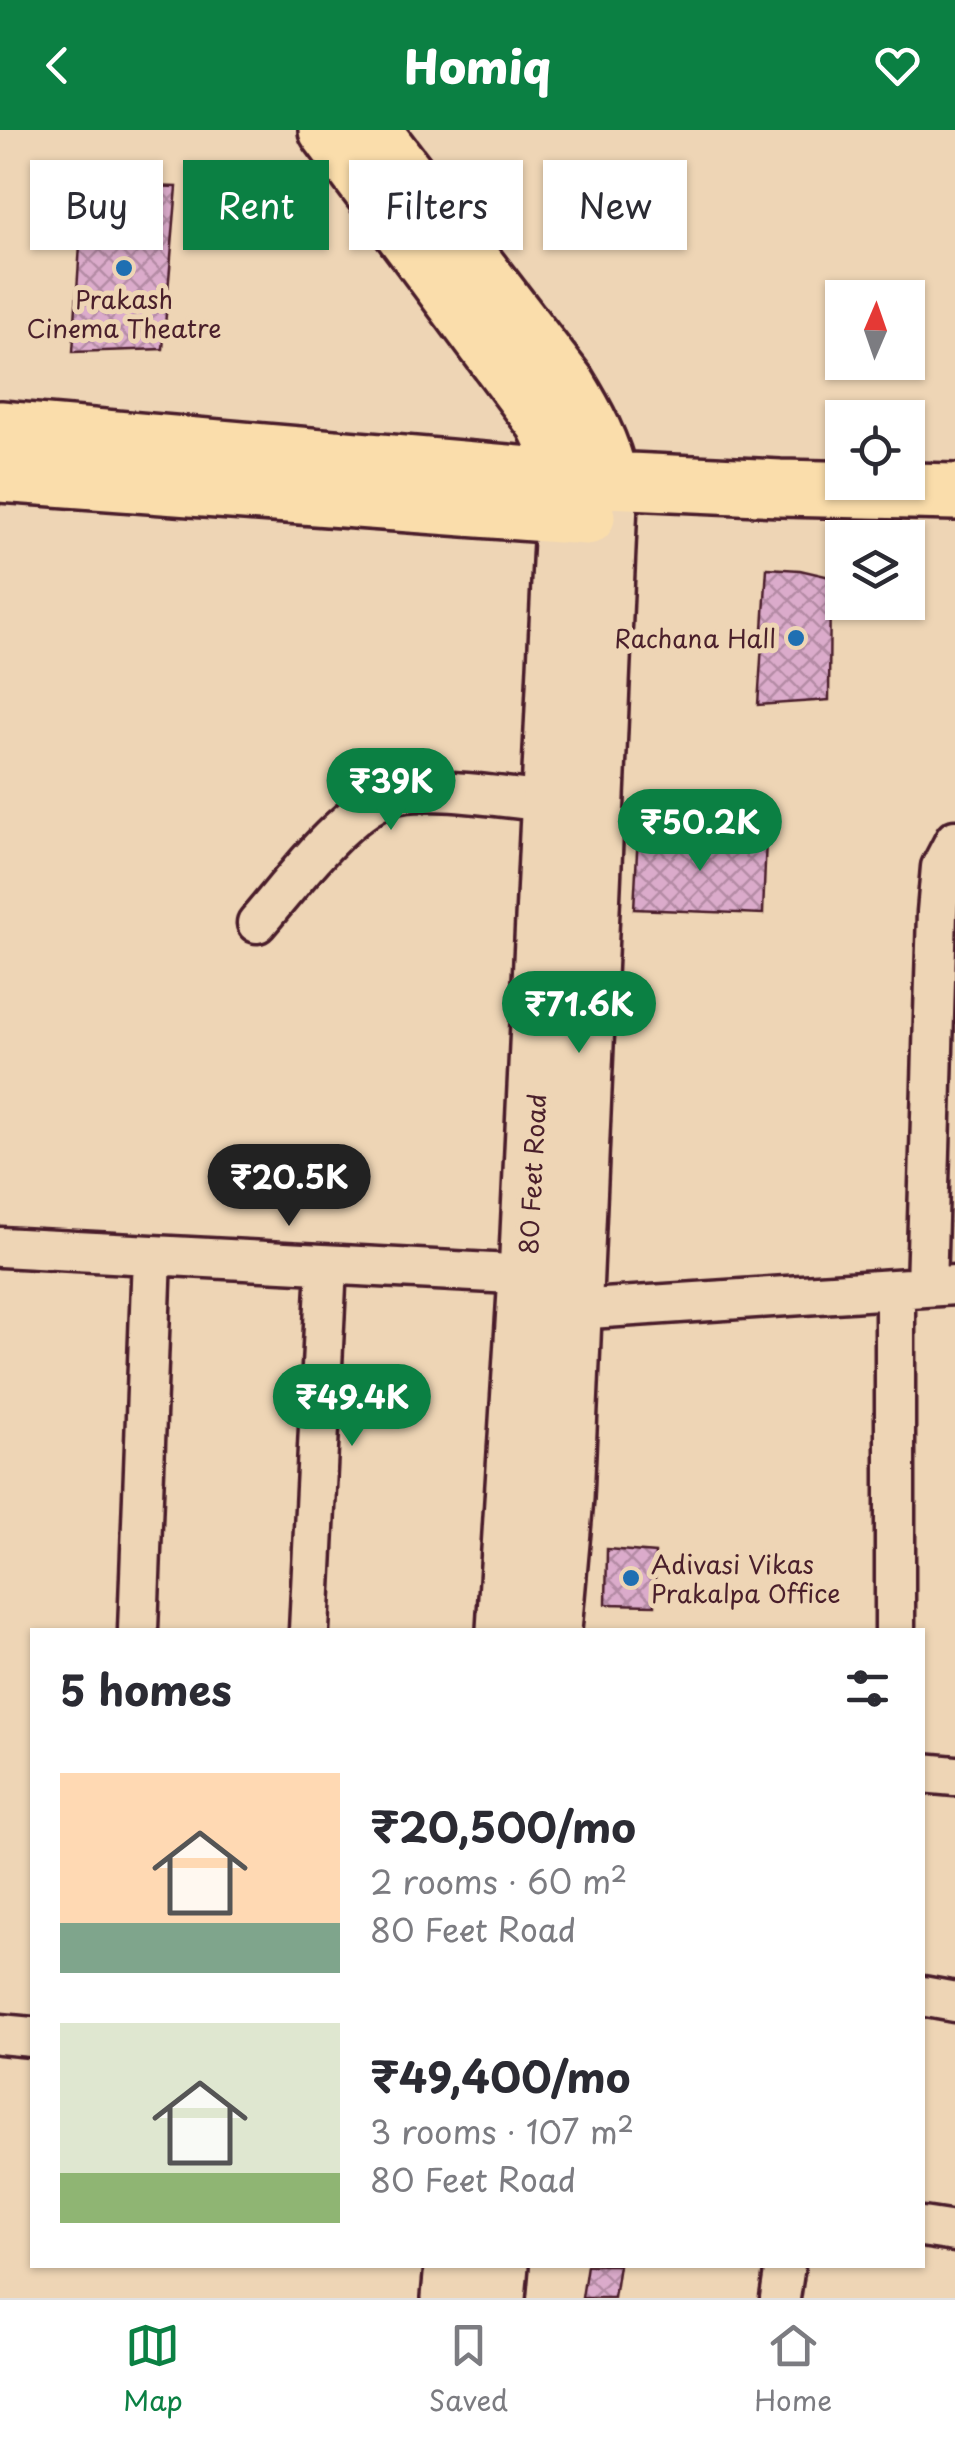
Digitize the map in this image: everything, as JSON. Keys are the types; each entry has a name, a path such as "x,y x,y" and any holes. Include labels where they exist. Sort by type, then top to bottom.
{"main road":[{"path":"327,130 544,422 587,498"},
{"path":"372,130 567,384 590,421 605,458 587,498"},
{"path":"0,429 587,498 955,528"},
{"path":"0,474 587,498 780,488 955,492"},
{"name":"80 Feet Road","path":"553,1628 566,1498 550,802 587,498"},
{"name":"80 Feet Road","path":"505,1628 559,1288 587,498"},
{"path":"450,2298 453,2268"},
{"path":"497,2298 500,2268"}],"street":[{"path":"258,923 346,822 390,795 423,791 550,802"},
{"path":"895,1628 925,1287 937,912 941,867 955,840"},
{"path":"0,1248 327,1265 559,1288 925,1287"},
{"path":"138,1628 152,1256"},
{"path":"309,1628 327,1265"},
{"path":"925,1774 955,1776"},
{"path":"925,1997 955,2002"},
{"path":"0,2034 30,2037"},
{"path":"925,2227 955,2232"},
{"path":"780,2298 785,2268"}],"building":[{"name":"Prakash Cinema Theatre","path":"163,187 177,187 163,349 73,352 80,250 163,250"},
{"name":"Rachana Hall","path":"767,568 825,576 825,620 830,620 829,700 758,705"},
{"path":"638,833 766,838 763,914 634,909"},
{"name":"Adivasi Vikas Prakalpa Office","path":"607,1549 655,1553 655,1605 606,1604"},
{"path":"587,2268 619,2268 614,2298 582,2298"}],"place":[{"name":"Prakash Cinema Theatre","path":"124,268"},
{"name":"Rachana Hall","path":"796,638"},
{"name":"Adivasi Vikas Prakalpa Office","path":"631,1578"}]}
